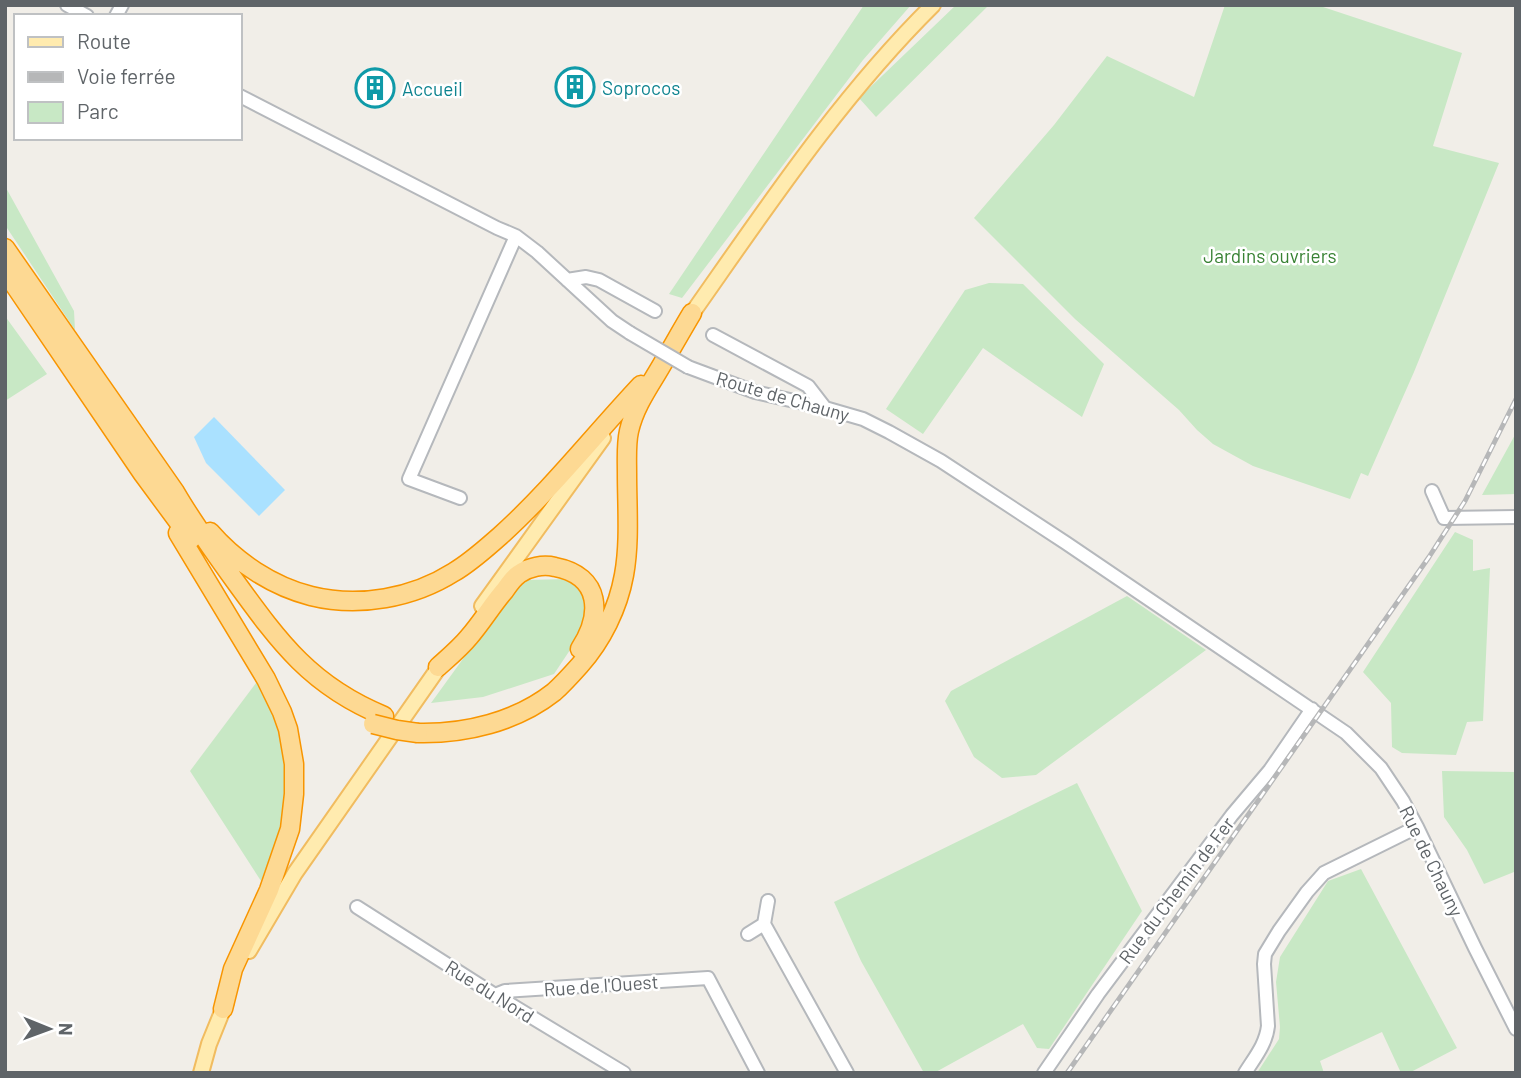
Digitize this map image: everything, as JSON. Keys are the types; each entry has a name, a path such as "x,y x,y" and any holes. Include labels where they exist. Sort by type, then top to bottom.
{"highway":[{"path":"5,248 259,615 311,673 378,720"},
{"path":"5,271 143,474 281,659 319,694 345,710 378,720 455,732 495,723 530,708 554,692 596,644 612,614 624,574 629,430 643,397 692,313"},
{"path":"175,492 225,548 244,564 272,581 303,594 335,600 360,601 392,597 418,590 444,578 476,557 528,510 641,385"},
{"path":"143,474 266,679 282,712 294,764 294,794 289,829 269,890 233,969 223,1009"},
{"path":"419,727 482,716 541,689 577,654 591,629 595,608 586,581 558,567 534,567 520,573 468,639 438,667"}],"main road":[{"path":"201,1073 223,1009 251,948 295,873 438,667 769,205 847,101 933,5"}],"street":[{"path":"67,5 83,14"},
{"name":"Route de Chauny","path":"242,97 516,236 612,321 688,367 755,392 863,419 941,461 1315,712"},
{"path":"460,498 409,479 516,236"},
{"path":"568,280 586,277 599,280 655,311"},
{"path":"713,335 808,386 825,408"},
{"path":"1432,491 1444,518 1516,517"},
{"name":"Rue de Chauny","path":"1315,712 1346,733 1381,768 1403,801 1516,1029"},
{"name":"Rue du Chemin de Fer","path":"1044,1073 1098,994 1232,816 1315,712"},
{"path":"1245,1073 1267,1035 1265,954 1279,931 1324,873 1417,827"},
{"path":"768,901 764,925 847,1073"},
{"name":"Rue du Nord","path":"358,907 495,995 624,1073"},
{"path":"748,934 764,925"},
{"name":"Rue de l'Ouest","path":"495,995 505,991 708,978 758,1073"}],"green space":[{"path":"864,5 911,5 863,60 682,298 669,294"},
{"path":"956,5 989,5 876,117 859,98"},
{"name":"Jardins ouvriers","path":"1225,5 1317,5 1462,53 1433,146 1499,163 1414,372 1368,476 1361,473 1350,499 1253,466 1213,444 1179,410 1075,319 974,218 1054,125 1107,56 1194,97"},
{"path":"5,186 74,311 75,330 5,225"},
{"path":"989,283 1023,284 1104,364 1082,417 983,348 923,434 886,409 965,290"},
{"path":"5,316 47,374 5,401"},
{"path":"1516,433 1516,494 1482,495"},
{"path":"1455,532 1473,540 1473,571 1490,568 1483,721 1467,722 1456,755 1402,753 1392,747 1391,703 1363,672"},
{"path":"568,579 589,598 586,626 554,674 483,697 431,703 494,616 526,580"},
{"path":"1127,596 1206,650 1036,775 1002,778 974,757 945,701 951,691"},
{"path":"259,679 277,722 287,767 281,830 261,881 190,771"},
{"path":"1442,771 1516,772 1514,872 1484,884 1467,850 1444,817"},
{"path":"1077,783 1142,911 1049,1049 1037,1048 1023,1024 934,1073 924,1073 861,961 834,902"},
{"path":"1361,869 1457,1048 1409,1073 1401,1073 1382,1032 1320,1061 1324,1073 1257,1073 1279,1039 1276,982 1280,957 1328,881"}],"water":[{"path":"214,417 285,490 259,516 206,463 194,437"}],"railway":[{"path":"1067,1073 1429,557 1465,501 1516,399"}],"place":[{"name":"Soprocos","path":"575,87"},
{"name":"Accueil","path":"375,88"}]}
